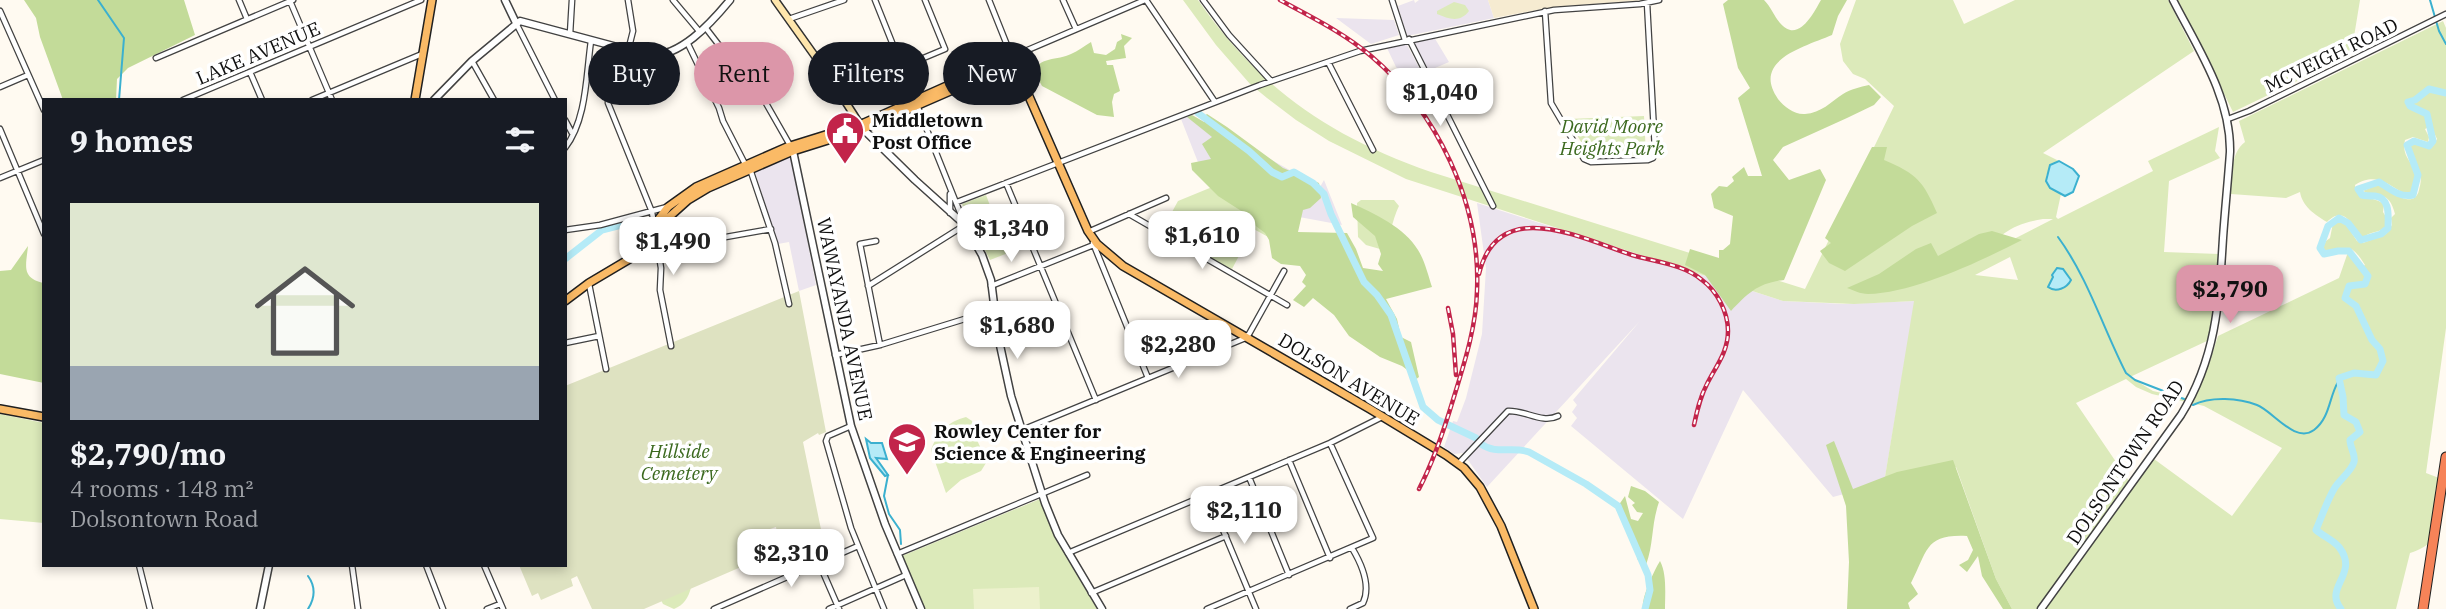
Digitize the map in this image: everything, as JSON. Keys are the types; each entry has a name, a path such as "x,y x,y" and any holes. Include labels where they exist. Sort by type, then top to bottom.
{"highway":[{"path":"2424,609 2446,457"}],"main road":[{"path":"415,98 432,0"},
{"path":"775,0 861,126"},
{"path":"567,300 643,251 668,207 696,187 792,148 861,126 909,105"},
{"name":"DOLSON AVENUE","path":"1032,105 1095,244 1123,265 1383,417 1458,464 1475,480 1490,505 1520,570 1534,609"},
{"path":"654,228 695,195 748,167"},
{"path":"0,409 42,417"}],"street":[{"path":"239,0 247,19"},
{"path":"156,58 291,0 331,98"},
{"name":"LAKE AVENUE","path":"188,98 421,0"},
{"path":"505,0 554,98"},
{"path":"570,34 572,0"},
{"path":"628,0 633,31 628,42"},
{"path":"673,0 751,77 792,148"},
{"path":"680,46 702,29 730,0"},
{"path":"789,19 844,0"},
{"path":"875,0 892,42"},
{"path":"925,0 946,49 929,56"},
{"path":"989,0 1005,42"},
{"path":"1063,0 1076,29"},
{"path":"1041,44 1146,0 1215,102"},
{"path":"1203,0 1229,35 1271,81"},
{"path":"1392,0 1407,39 1493,206"},
{"path":"957,202 1271,81 1360,51 1545,11 1659,0"},
{"name":"DOLSONTOWN ROAD","path":"2041,609 2192,396 2215,333 2230,152 2228,119 2212,78 2172,0"},
{"path":"1545,11 1551,103 1584,159 1591,162 1648,160 1655,150 1647,3"},
{"path":"0,11 42,106"},
{"name":"MCVEIGH ROAD","path":"2228,119 2443,15"},
{"path":"436,98 472,61 520,21 595,42"},
{"path":"567,144 583,101 591,41"},
{"path":"686,42 748,167 771,229 789,304"},
{"path":"317,98 422,54"},
{"path":"472,61 493,98"},
{"path":"1328,62 1373,150"},
{"path":"250,72 261,98"},
{"path":"0,87 28,75"},
{"path":"609,105 652,212 658,249 660,290 671,346"},
{"path":"917,105 949,190 957,202 991,280 993,310 1004,368 1042,494 1058,535 1102,609"},
{"path":"567,124 572,134"},
{"path":"861,126 965,225"},
{"path":"0,129 42,229"},
{"name":"WAWAYANDA AVENUE","path":"792,148 850,426 897,554 921,609"},
{"path":"0,178 42,161"},
{"path":"1006,183 1096,400"},
{"path":"949,190 950,213"},
{"path":"1088,231 1166,198"},
{"path":"567,230 600,225 668,207"},
{"path":"1129,214 1287,305"},
{"path":"868,286 965,225"},
{"path":"658,249 771,229"},
{"path":"876,241 860,244 880,345"},
{"path":"991,286 1095,244 1148,378"},
{"path":"1022,430 1247,337 1284,271"},
{"path":"589,283 606,369"},
{"path":"835,355 880,345 993,310"},
{"path":"567,343 599,336"},
{"path":"1458,464 1508,411 1524,412 1546,420 1558,416"},
{"path":"1068,553 1330,443 1383,417"},
{"path":"850,426 828,436 826,441 845,509 884,609"},
{"path":"1206,609 1373,538 1330,443"},
{"path":"1289,460 1330,558"},
{"path":"897,554 1087,475"},
{"path":"1249,477 1289,575"},
{"path":"1208,494 1256,609"},
{"path":"1091,593 1226,536"},
{"path":"714,609 858,546"},
{"path":"1350,609 1363,603 1366,588 1363,573 1352,548"},
{"path":"819,563 838,607"},
{"path":"140,567 150,609"},
{"path":"260,609 269,567"},
{"path":"352,567 358,609"},
{"path":"427,567 443,609"},
{"path":"485,567 501,606 487,609"},
{"path":"828,609 838,607 906,575"}],"shaded area":[{"path":"1414,0 1415,3 1419,0 1488,0 1494,18 1407,36 1398,6"},
{"path":"1488,0 1646,0 1553,7 1494,18"},
{"path":"1336,18 1394,20 1399,35 1371,44"},
{"path":"1434,37 1449,62 1428,71 1413,41"},
{"path":"1406,43 1422,73 1407,79 1396,67 1387,48"},
{"path":"1192,115 1320,187 1324,180 1342,225 1267,211 1205,180 1181,119"},
{"path":"791,157 816,285 799,291 789,242 778,244 755,172"},
{"path":"1477,203 1783,301 1843,304 1915,301 1884,483 1833,497 1743,390 1683,519 1571,426 1577,418 1572,412 1577,405 1573,400 1640,321 1487,487 1463,453 1454,454 1444,447 1453,421 1457,422 1466,398 1482,334 1486,268"}],"green space":[{"path":"24,0 184,0 195,35 128,68 117,79 116,98 62,98 40,37 36,18"},
{"path":"1183,0 1198,0 1246,59 1300,106 1329,125 1394,158 1431,172 1805,289 1894,106 1865,79 1853,74 1843,61 1840,44 1856,0 1953,0 1964,24 2015,0 2168,0 2194,51 2043,153 2059,161 2046,176 2050,187 2061,194 2056,217 2058,219 2153,171 2148,161 2219,127 2215,151 2220,158 2169,181 2164,252 2219,254 2209,340 2130,377 2153,391 2194,400 2218,336 2339,278 2348,252 2360,268 2365,265 2352,249 2325,251 2323,247 2330,238 2333,223 2343,220 2357,241 2363,243 2386,234 2395,214 2393,206 2382,196 2363,191 2379,184 2400,197 2412,199 2419,190 2421,178 2410,143 2429,148 2437,139 2431,126 2425,129 2428,142 2413,137 2405,140 2406,155 2415,176 2411,194 2405,194 2375,179 2355,185 2359,195 2384,205 2386,227 2364,237 2342,216 2333,217 2327,222 2318,216 2306,206 2300,192 2286,198 2231,194 2234,159 2245,142 2239,121 2443,21 2446,28 2446,328 2426,473 2439,478 2435,492 2436,523 2433,537 2429,543 2410,553 2396,609 2046,609 2154,459 2232,516 2282,448 2204,406 2152,394 2126,379 2076,403 2129,481 2037,609 2012,609 1996,579 1956,467 1884,483 1914,301 1854,304 1783,301 1406,179 1329,141 1296,120 1250,84 1216,45","holes":["2043,219 2053,219 1979,257 2007,231","2010,257 2018,280 1975,275"]},
{"path":"1728,0 1764,0 1780,23 1793,30 1804,25 1821,0 1847,0 1832,35 1784,57 1771,74 1771,86 1783,105 1801,114 1816,112 1846,92 1869,85 1881,97 1874,105 1783,147 1773,160 1789,180 1820,169 1826,180 1784,280 1754,290 1731,311 1705,275 1685,265 1690,249 1719,258 1719,250 1730,244 1733,216 1714,208 1711,194 1719,186 1727,187 1734,181 1732,177 1744,167 1748,176 1762,176 1738,98 1750,88 1738,68 1723,4"},
{"path":"2178,0 2360,0 2351,55 2233,112"},
{"path":"1454,2 1465,5 1469,11 1466,15 1458,19 1437,14 1437,11"},
{"path":"1121,34 1132,38 1124,46 1126,58 1106,61 1107,65 1113,65 1120,91 1114,94 1112,102 1114,117 1097,115 1042,86 1041,63 1044,61 1071,54 1091,42 1094,53 1106,55 1115,49 1117,42 1122,39"},
{"path":"1207,114 1283,168 1319,183 1321,198 1310,208 1303,210 1298,232 1347,233 1363,268 1383,271 1378,264 1381,254 1375,236 1353,217 1351,203 1388,222 1412,242 1423,259 1432,287 1386,299 1397,319 1401,337 1411,342 1419,377 1415,380 1402,366 1380,357 1349,336 1334,315 1313,298 1304,307 1293,300 1306,286 1302,282 1306,275 1300,266 1281,264 1272,258 1265,233 1252,223 1246,214 1218,196 1192,170 1191,163 1211,159 1202,144 1212,137 1187,117 1192,115 1204,122 1203,117"},
{"name":"David Moore Heights Park","path":"1644,116 1646,155 1591,158 1567,119"},
{"path":"1872,147 1887,147 1884,160 1912,174 1918,180 1937,213 1912,226 1845,271 1829,263 1820,251 1831,243 1825,238"},
{"path":"1239,176 1274,240 1248,226 1239,243 1241,252 1232,269 1224,267 1187,243 1196,226 1190,223 1181,240 1168,232 1177,216 1172,212 1178,201"},
{"path":"986,195 1008,253 990,260 962,204"},
{"path":"1361,200 1394,200 1399,206 1389,234 1380,249 1366,245 1358,237 1357,203"},
{"path":"1992,231 2022,240 1967,266 1906,288 1868,294 1847,288 1879,274 1916,249 1931,243 1938,256 1979,234"},
{"path":"28,246 28,274 42,282 42,383 0,374 0,271 11,270"},
{"name":"Hillside Cemetery","path":"799,291 826,432 819,435 818,433 803,442 823,539 781,555 776,527 770,529 778,551 644,609 592,609 577,576 571,579 573,586 541,600 538,593 532,596 520,567 567,567 567,385"},
{"path":"0,414 42,423 42,523 0,519"},
{"path":"966,417 972,421 986,463 981,471 961,480 946,493 931,450 944,428"},
{"path":"1834,441 1853,489 1897,472 1953,460 1996,579 2012,609 2003,609 1982,576 1978,556 1967,572 1959,565 1968,560 1973,550 1967,536 1953,536 1935,541 1925,553 1911,583 1918,594 1908,603 1910,609 1847,609 1849,562 1846,506 1826,445"},
{"path":"1631,486 1645,491 1659,502 1646,565 1637,559 1637,549 1616,509 1625,496 1631,519 1638,521 1643,513 1637,512 1632,505 1635,503 1628,497"},
{"path":"1040,499 1060,546 1097,609 925,609 902,556"},
{"path":"1660,561 1665,578 1665,609 1643,609 1646,592"},
{"path":"1039,587 1040,609 974,609 973,589"},
{"path":"691,588 685,601 674,609 663,604 661,600"}],"water":[{"path":"2059,161 2079,176 2073,192 2065,196 2050,188 2046,181 2050,165"},
{"path":"2057,268 2063,269 2071,280 2064,287 2054,290 2048,287"},
{"path":"866,439 871,443 882,443 887,459 876,458 888,475 885,476 870,458"}],"waterway":[{"path":"98,0 124,38 119,98"},
{"path":"2430,0 2439,31 2446,44"},
{"path":"2341,609 2336,594 2346,565 2344,557 2337,545 2316,530 2334,489 2354,462 2350,440 2360,432 2356,422 2344,415 2339,378 2354,373 2376,375 2383,361 2380,349 2372,340 2356,306 2345,298 2349,286 2365,284 2368,276 2349,251 2324,254 2320,248 2328,226 2339,218 2348,223 2361,240 2381,234 2388,228 2388,209 2384,200 2362,195 2358,189 2379,182 2399,194 2413,195 2418,175 2407,145 2414,141 2429,146 2433,141 2427,114 2410,106 2408,102 2429,89 2446,93"},
{"path":"1198,113 1272,172 1282,177 1294,172 1313,183 1324,194 1364,282 1391,315 1423,407 1438,420 1476,438"},
{"path":"567,257 602,230 633,222"},
{"path":"2058,237 2087,286 2126,373 2135,380 2184,399"},
{"path":"2193,405 2216,399 2250,403 2263,408 2292,430 2307,433 2323,420 2338,382"},
{"path":"1481,444 1493,449 1529,452 1586,484 1618,506 1648,575 1650,590 1645,609"},
{"path":"888,475 884,496 889,514 900,530 901,544"},
{"path":"308,576 314,592 308,609"}],"railway":[{"path":"1280,0 1350,40 1395,79 1435,132 1463,193 1476,258 1474,319 1446,422 1419,489"},
{"path":"1479,274 1489,250 1504,235 1523,229 1544,229 1590,240 1678,267 1694,275 1717,296 1724,309 1728,331 1724,352 1702,394 1694,425"},
{"path":"1448,308 1456,375"}],"place":[{"name":"Middletown Post Office","path":"845,165"},
{"name":"Rowley Center for Science & Engineering","path":"907,476"}]}
